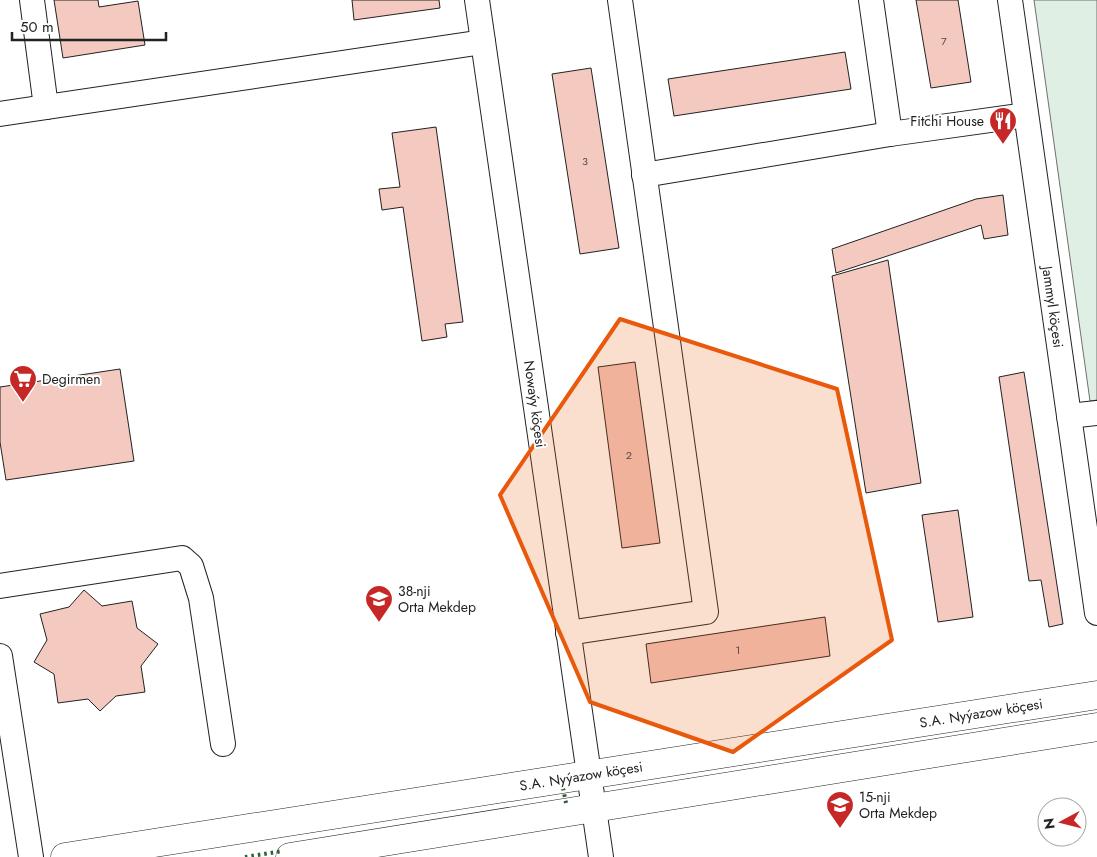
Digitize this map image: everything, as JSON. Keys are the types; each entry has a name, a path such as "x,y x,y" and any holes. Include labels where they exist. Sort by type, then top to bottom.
{"main road":[{"name":"S.A. Nyýazow köçesi","path":"65,857 1097,695"},
{"path":"290,857 1097,727"}],"street":[{"path":"32,0 46,108"},
{"name":"Nowaýy köçesi","path":"476,0 601,857"},
{"path":"568,633 706,612 620,0"},
{"path":"871,0 890,134"},
{"name":"Jammyl köçesi","path":"1010,0 1097,613"},
{"path":"0,114 483,42"},
{"path":"644,175 890,134 1026,115"},
{"path":"1069,416 1097,413"},
{"path":"0,586 182,558 191,566 201,598 223,744"},
{"path":"0,656 31,857"}],"highlighted area":[{"path":"620,319 837,389 892,640 733,752 590,702 500,495"}],"green space":[{"path":"1034,0 1097,0 1097,400 1090,401"}],"building":[{"path":"54,0 98,0 99,7 138,1 145,45 63,58"},
{"path":"352,0 439,0 440,8 354,20"},
{"path":"916,0 958,0 971,82 931,88"},
{"path":"845,52 851,89 674,116 668,79"},
{"path":"591,68 619,248 580,254 552,74"},
{"path":"436,127 463,322 445,324 447,337 422,341 403,207 382,210 379,189 400,187 392,133"},
{"path":"1003,195 1008,235 984,239 981,225 836,273 832,249 976,199"},
{"path":"888,260 921,483 866,493 832,276"},
{"path":"635,362 660,543 622,548 598,367"},
{"path":"120,369 134,461 6,480 0,442 0,387"},
{"path":"1024,372 1063,624 1049,627 1041,580 1029,581 999,377"},
{"path":"958,510 973,617 938,622 922,515"},
{"path":"84,590 102,606 132,601 137,628 158,644 141,666 145,692 116,696 100,711 88,699 58,703 54,674 34,662 47,640 40,614 69,607"},
{"path":"825,617 830,656 651,683 646,644"}],"hedge":[{"path":"563,788 566,803"},
{"path":"245,857 283,851"}],"place":[{"name":"Fitchi House","path":"1003,145"},
{"name":"Degirmen","path":"23,403"},
{"name":"38-nji Orta Mekdep","path":"379,623"},
{"name":"15-nji Orta Mekdep","path":"840,829"}]}
